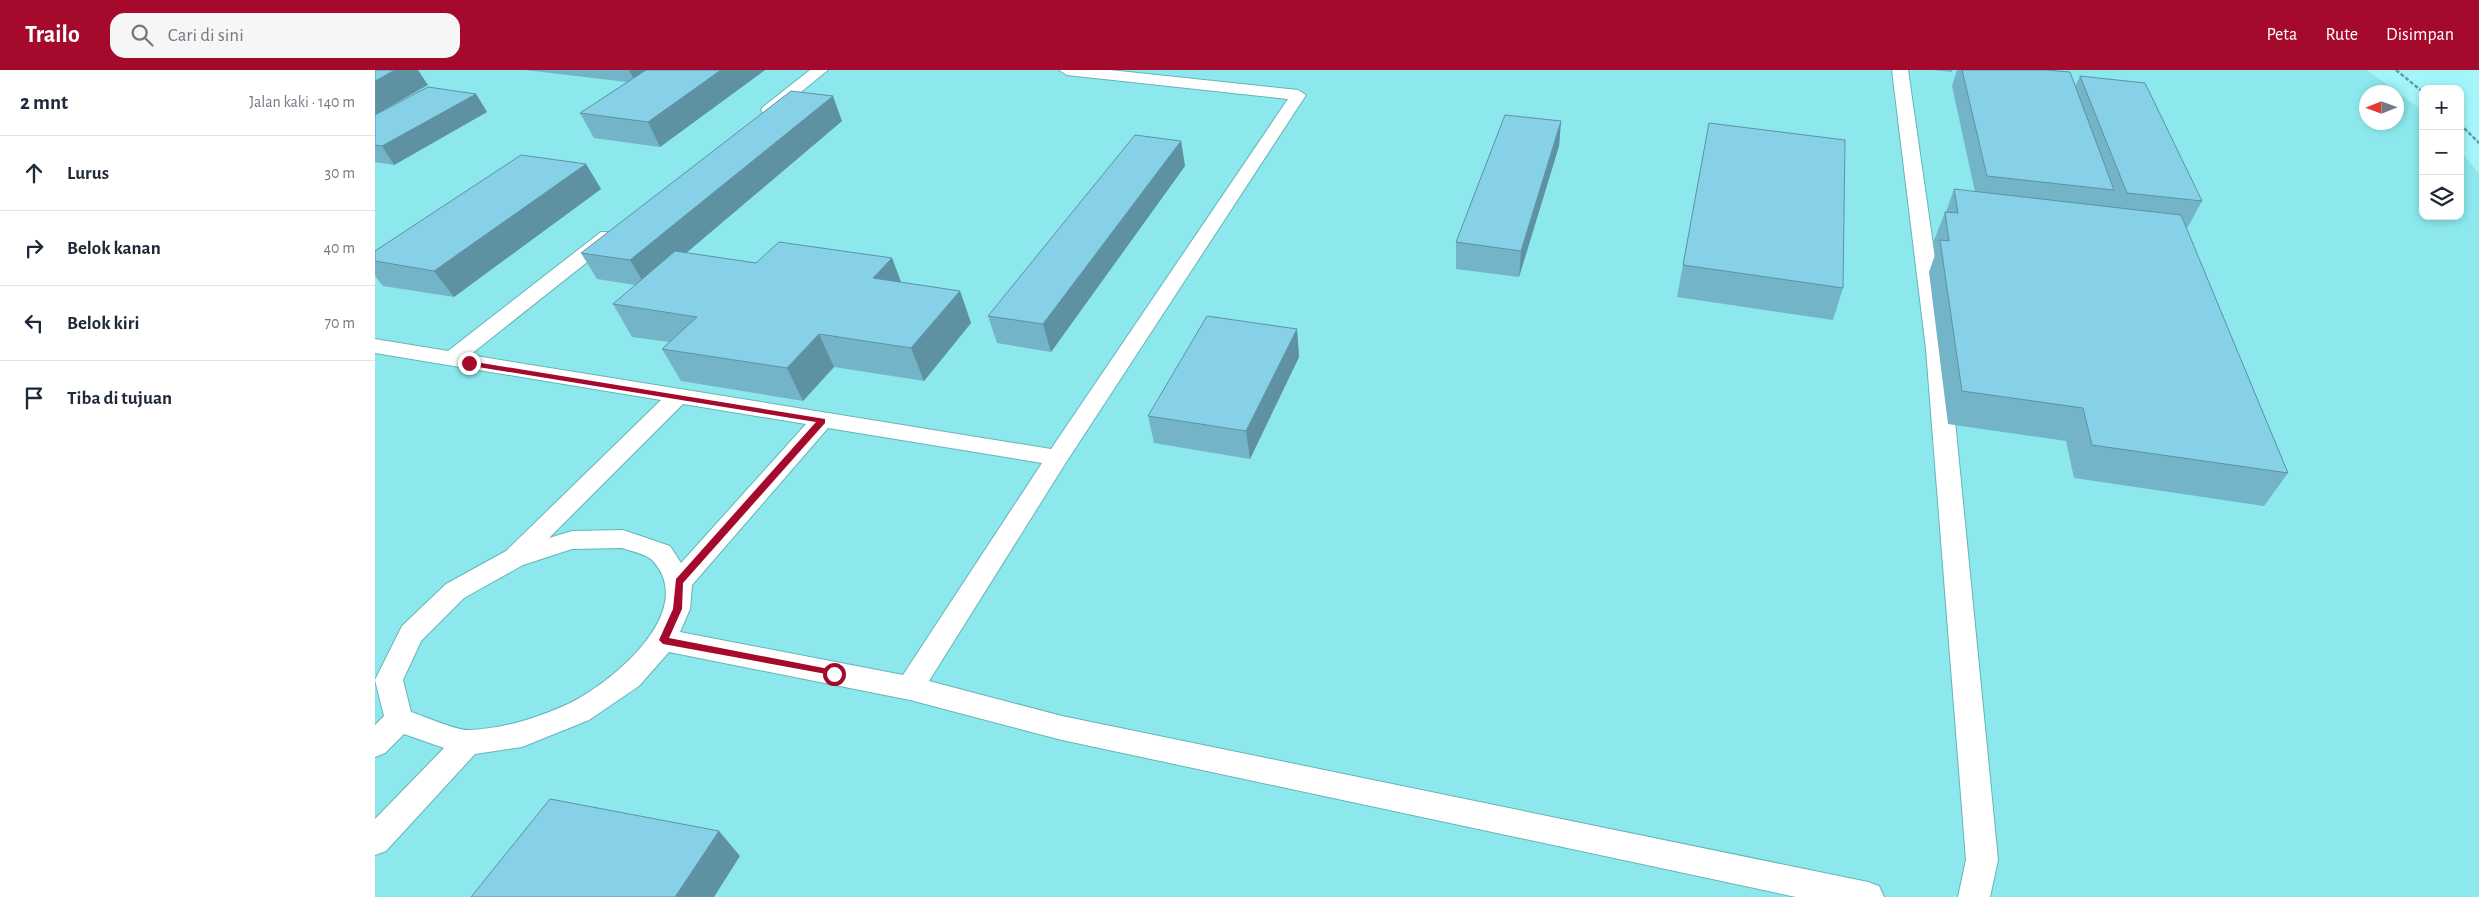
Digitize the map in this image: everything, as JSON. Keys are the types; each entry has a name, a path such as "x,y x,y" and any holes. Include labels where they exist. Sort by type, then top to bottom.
{"lane":[{"path":"759,118 820,70"},
{"path":"910,688 1057,458 1298,95 1067,70"},
{"path":"1900,70 1937,349 1982,860 1974,897"},
{"path":"450,360 619,227"},
{"path":"375,346 450,360 1057,458"},
{"path":"514,558 677,397"},
{"path":"679,582 822,421"},
{"path":"623,539 661,553 679,582 677,609 663,640 629,678 579,712 522,735 467,743 399,720 389,680 411,634 455,591 514,558 572,540 623,539"},
{"path":"663,640 910,688 1063,728 1868,897"},
{"path":"375,744 399,720"},
{"path":"375,841 467,743"}],"path":[{"path":"2396,70 2419,89"},
{"path":"2464,128 2479,143"}],"shaded area":[{"path":"375,70 2367,70 2387,85 2359,85 2359,130 2404,130 2404,97 2419,108 2419,220 2464,220 2464,155 2479,174 2479,897 375,897"}],"building":[{"path":"375,70 395,70 375,81"},
{"path":"646,70 721,70 648,122 580,113"},
{"path":"1962,70 2046,70 2070,72 2114,190 1987,176"},
{"path":"2080,76 2145,83 2202,201 2127,193"},
{"path":"428,87 476,94 382,146 375,145 375,115"},
{"path":"791,91 833,96 630,260 581,253"},
{"path":"1505,115 1561,121 1521,251 1456,242"},
{"path":"1709,123 1845,140 1843,288 1683,265"},
{"path":"1135,135 1181,141 1043,324 988,316"},
{"path":"521,155 586,164 434,271 375,261 375,251"},
{"path":"1954,189 2181,215 2288,473 2092,445 2083,408 1962,391 1940,240 1949,241 1945,212 1958,213"},
{"path":"779,242 892,258 873,278 960,291 911,348 819,334 787,368 662,349 697,317 613,304 675,251 756,263"},
{"path":"1207,316 1297,329 1246,431 1148,416"},
{"path":"550,799 719,831 675,897 471,897"}],"route":[{"path":"469,363 822,421 679,582 677,609 663,640 834,674"}]}
